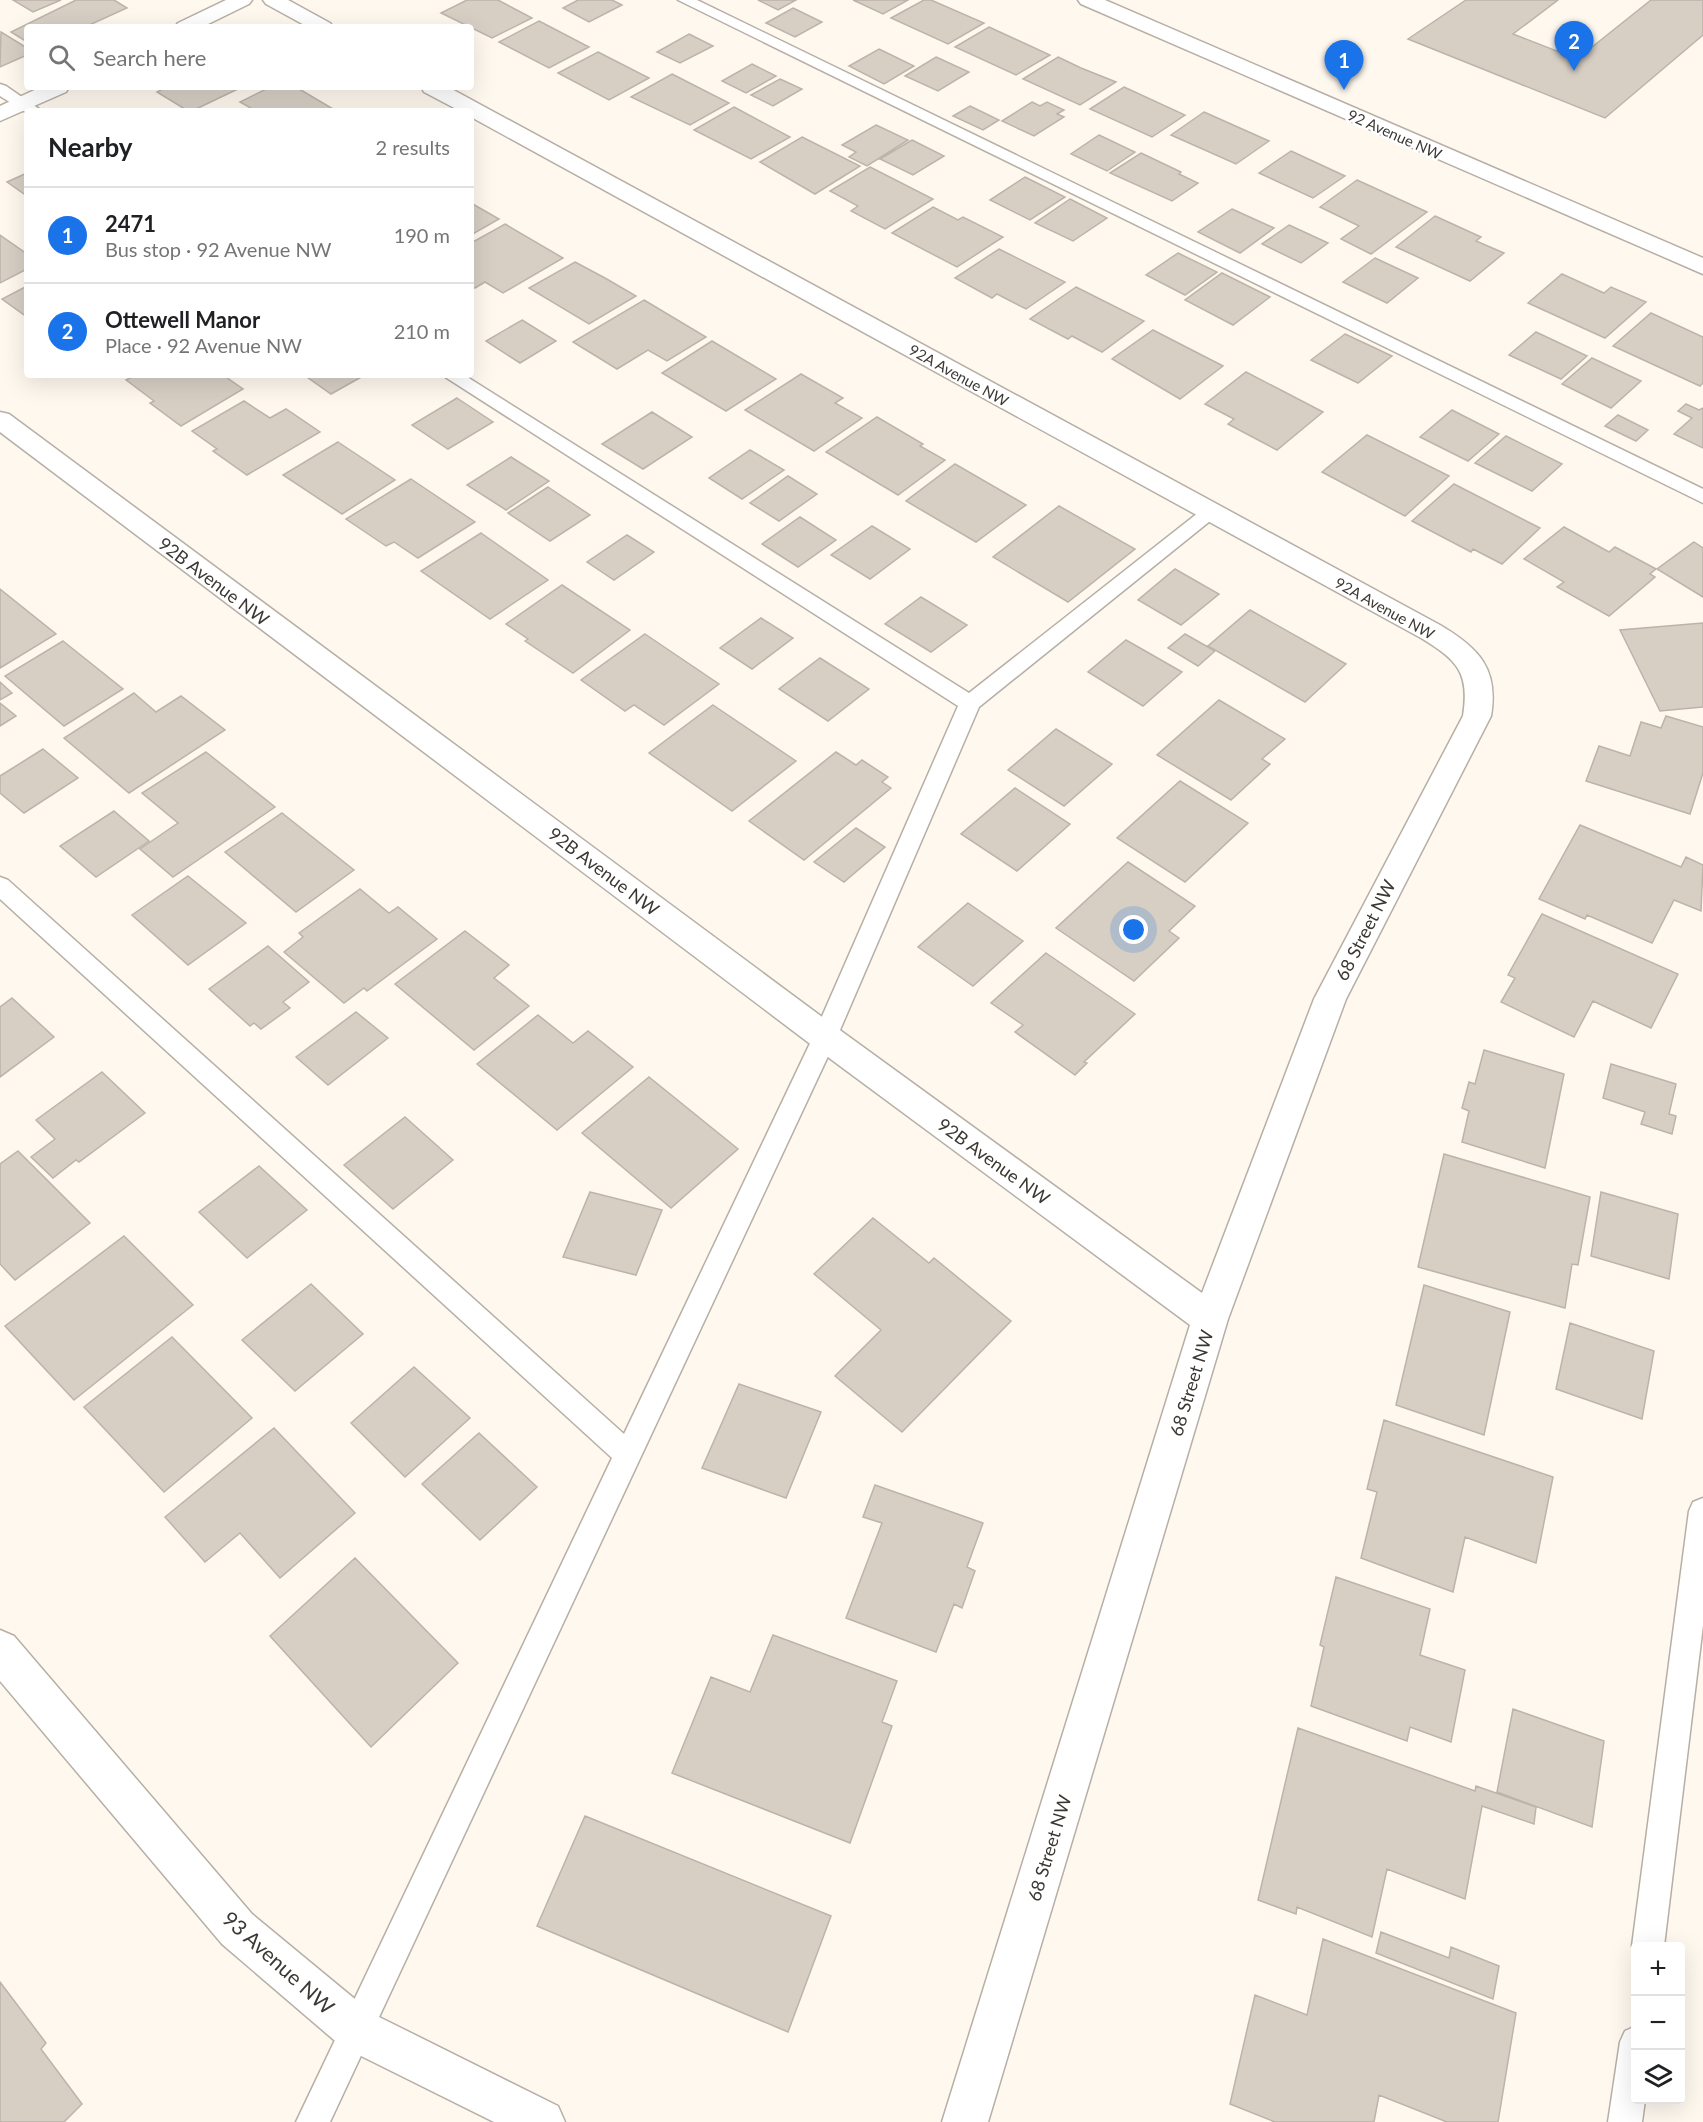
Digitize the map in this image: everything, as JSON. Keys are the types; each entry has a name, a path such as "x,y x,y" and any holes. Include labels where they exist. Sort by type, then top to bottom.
{"street":[{"path":"191,24 242,0"},
{"path":"273,0 317,24"},
{"name":"92 Avenue NW","path":"1088,0 1703,267"},
{"path":"29,107 54,90"},
{"name":"92A Avenue NW","path":"437,90 470,108"},
{"path":"0,114 24,108"},
{"name":"92A Avenue NW","path":"474,110 1397,613 1454,647 1478,672"},
{"name":"92B Avenue NW","path":"0,420 825,1037 1210,1319"},
{"name":"68 Street NW","path":"965,2122 1210,1319 1330,999 1477,716 1482,699 1478,672"},
{"name":"93 Avenue NW","path":"0,1650 237,1929 357,2031 542,2122"}],"lane":[{"path":"685,0 1703,496"},
{"path":"0,89 29,107"},
{"path":"457,378 970,703"},
{"path":"313,2122 825,1037 970,703 1210,513"},
{"path":"0,886 628,1455"},
{"path":"1649,1942 1703,1511"},
{"path":"1625,2122 1634,2050"}],"building":[{"path":"13,0 61,0 33,12"},
{"path":"76,0 114,0 127,8 92,24 27,24"},
{"path":"467,0 498,0 532,18 492,38 474,29 474,24 463,24 441,13"},
{"path":"578,0 612,0 622,5 589,22 563,8"},
{"path":"758,0 796,0 778,10"},
{"path":"853,0 908,0 883,14"},
{"path":"924,0 931,0 984,23 948,44 891,18"},
{"path":"1466,0 1558,0 1513,34 1577,59 1651,0 1703,0 1703,35 1605,118 1408,39"},
{"path":"793,8 822,22 795,37 766,23"},
{"path":"539,21 589,47 549,68 499,42"},
{"path":"24,26 24,40 11,32"},
{"path":"989,27 1050,55 1016,75 955,47"},
{"path":"1,32 24,46 24,56 0,67"},
{"path":"689,34 713,46 680,63 657,52"},
{"path":"879,49 914,66 884,84 849,66"},
{"path":"598,52 649,78 609,100 558,73"},
{"path":"936,57 969,72 938,91 905,76"},
{"path":"1058,57 1116,82 1080,105 1023,79"},
{"path":"752,64 776,76 746,93 722,81"},
{"path":"672,74 729,103 690,125 631,97"},
{"path":"780,79 802,89 773,106 751,95"},
{"path":"1124,87 1185,115 1152,137 1090,109"},
{"path":"161,90 236,90 198,108 183,108 157,92"},
{"path":"264,90 301,90 331,108 251,108 240,102"},
{"path":"1032,102 1040,106 1047,102 1064,110 1057,114 1064,117 1034,136 1002,121"},
{"path":"970,106 999,120 983,130 953,116"},
{"path":"734,107 790,137 751,159 694,130"},
{"path":"1204,112 1269,141 1236,164 1171,135"},
{"path":"876,125 908,140 867,166 849,157 856,152 842,145"},
{"path":"1099,135 1135,152 1107,171 1071,154"},
{"path":"802,137 860,166 815,194 760,162"},
{"path":"912,140 944,156 913,175 880,159"},
{"path":"1291,151 1345,176 1313,198 1259,173"},
{"path":"1141,153 1181,172 1179,174 1198,183 1172,201 1110,173"},
{"path":"870,167 933,199 885,229 851,211 858,206 830,191"},
{"path":"24,174 24,194 7,182"},
{"path":"1025,177 1065,197 1030,220 990,200"},
{"path":"1357,180 1427,212 1371,254 1341,239 1359,226 1320,207"},
{"path":"1070,199 1107,218 1073,241 1035,223"},
{"path":"474,205 499,219 474,233"},
{"path":"933,207 958,220 963,217 1003,237 957,267 892,233"},
{"path":"1232,209 1274,228 1240,253 1198,232"},
{"path":"1435,216 1481,237 1476,241 1504,253 1470,281 1396,247"},
{"path":"505,224 563,258 503,293 485,282 475,288 474,241"},
{"path":"1289,225 1328,243 1301,263 1262,244"},
{"path":"0,235 24,252 24,271 0,283"},
{"path":"999,249 1065,282 1026,309 997,294 992,298 955,278"},
{"path":"1178,253 1217,272 1185,295 1146,275"},
{"path":"1375,258 1418,278 1387,303 1343,282"},
{"path":"575,262 636,296 589,324 529,288"},
{"path":"1222,273 1270,297 1233,325 1185,300"},
{"path":"1562,274 1604,293 1611,287 1646,302 1605,338 1528,303"},
{"path":"1076,287 1144,321 1102,352 1072,336 1068,339 1030,319"},
{"path":"24,288 24,315 2,299"},
{"path":"644,300 706,337 667,361 648,350 617,369 573,342"},
{"path":"1651,313 1703,337 1703,383 1700,386 1613,346"},
{"path":"522,320 556,341 520,363 486,341"},
{"path":"1153,330 1223,366 1180,399 1112,359"},
{"path":"1536,332 1587,356 1561,379 1509,355"},
{"path":"1345,334 1392,356 1358,383 1311,360"},
{"path":"712,341 776,379 726,411 662,373"},
{"path":"1592,358 1641,381 1611,408 1562,384"},
{"path":"1246,372 1323,412 1277,450 1228,424 1234,419 1205,404"},
{"path":"801,374 843,398 835,403 862,418 814,451 745,410"},
{"path":"130,378 227,378 243,389 181,426 150,403 154,401 126,380"},
{"path":"308,378 360,378 331,394"},
{"path":"457,398 493,422 448,449 412,425"},
{"path":"244,401 270,418 286,409 320,432 247,475 213,451 217,449 192,431"},
{"path":"1686,404 1699,410 1703,408 1703,448 1674,434 1692,418 1678,411"},
{"path":"1452,410 1499,434 1468,461 1420,437"},
{"path":"652,412 692,437 643,469 602,444"},
{"path":"1618,415 1648,430 1636,441 1605,426"},
{"path":"877,417 945,460 898,495 826,452"},
{"path":"1367,435 1449,476 1405,516 1322,472"},
{"path":"1506,436 1562,464 1532,491 1475,463"},
{"path":"338,442 395,480 342,514 283,475"},
{"path":"750,450 784,470 742,499 709,478"},
{"path":"511,457 549,481 506,510 467,485"},
{"path":"955,464 1026,505 976,542 906,501"},
{"path":"788,476 817,494 779,521 750,503"},
{"path":"411,479 475,522 418,558 394,542 386,546 346,519"},
{"path":"1454,484 1540,528 1502,564 1473,549 1471,552 1412,521"},
{"path":"548,487 590,515 550,541 508,513"},
{"path":"1059,506 1135,549 1068,602 993,557"},
{"path":"800,517 836,540 798,567 762,544"},
{"path":"872,526 910,549 870,579 831,555"},
{"path":"1564,527 1609,552 1615,547 1656,569 1650,574 1655,577 1609,616 1557,587 1564,582 1524,559"},
{"path":"481,533 548,580 490,619 421,571"},
{"path":"627,535 654,552 614,580 587,562"},
{"path":"1694,542 1703,548 1703,597 1657,569"},
{"path":"1175,569 1219,594 1181,625 1138,600"},
{"path":"562,585 630,630 573,673 525,641 528,639 506,624"},
{"path":"0,589 56,634 0,668"},
{"path":"921,597 967,625 931,652 885,624"},
{"path":"1250,610 1346,664 1305,702 1208,646"},
{"path":"761,618 793,638 752,669 720,648"},
{"path":"1703,623 1703,707 1660,711 1620,630"},
{"path":"645,634 719,684 664,725 634,705 625,711 581,680"},
{"path":"1185,634 1215,651 1198,666 1168,648"},
{"path":"1126,640 1182,672 1143,706 1088,672"},
{"path":"63,641 123,689 64,726 5,676"},
{"path":"820,658 869,689 828,721 779,689"},
{"path":"0,682 12,693 0,700"},
{"path":"134,693 156,712 181,696 225,730 129,793 64,738"},
{"path":"1219,700 1285,739 1262,759 1270,764 1231,800 1157,755"},
{"path":"0,703 16,716 0,726"},
{"path":"713,705 796,761 732,811 649,753"},
{"path":"1666,716 1703,727 1703,773 1690,814 1586,781 1599,746 1630,756 1641,722 1661,728"},
{"path":"1056,729 1112,764 1064,806 1008,770"},
{"path":"43,749 78,778 24,813 0,793 0,776"},
{"path":"206,752 275,807 173,877 140,849 178,823 142,793"},
{"path":"836,752 856,765 862,760 888,777 882,782 891,788 804,860 749,821"},
{"path":"1180,781 1248,823 1185,882 1117,838"},
{"path":"1015,788 1070,824 1017,871 961,834"},
{"path":"114,811 149,841 96,877 60,846"},
{"path":"282,813 354,870 296,912 225,852"},
{"path":"1580,825 1681,867 1686,857 1703,865 1701,911 1674,900 1652,943 1587,915 1585,919 1539,899"},
{"path":"856,828 885,847 844,882 814,862"},
{"path":"1128,862 1195,906 1169,931 1179,938 1134,981 1056,928"},
{"path":"188,876 246,923 188,965 132,915"},
{"path":"360,889 389,913 398,907 437,939 367,991 364,988 344,1003 284,952 303,937 299,933"},
{"path":"968,903 1023,941 973,986 918,947"},
{"path":"1542,914 1678,974 1651,1028 1593,1001 1574,1037 1501,1002 1515,978 1508,975"},
{"path":"465,931 509,965 494,978 529,1006 474,1050 395,984"},
{"path":"268,946 309,982 283,1002 290,1008 261,1029 254,1023 250,1026 209,989"},
{"path":"1046,953 1135,1014 1084,1062 1087,1063 1075,1075 1015,1032 1023,1025 991,1003"},
{"path":"12,998 54,1037 0,1077 0,1007"},
{"path":"356,1012 388,1038 328,1085 296,1057"},
{"path":"538,1015 573,1043 588,1031 633,1067 557,1130 477,1064"},
{"path":"1484,1050 1564,1074 1545,1168 1462,1142 1469,1111 1462,1108 1469,1082 1475,1084"},
{"path":"1611,1064 1676,1084 1669,1114 1676,1116 1672,1134 1641,1124 1645,1112 1603,1098"},
{"path":"102,1072 145,1113 79,1162 76,1160 53,1178 31,1157 55,1139 36,1120"},
{"path":"649,1077 738,1149 671,1208 582,1133"},
{"path":"405,1117 453,1160 393,1209 344,1165"},
{"path":"18,1151 90,1223 15,1280 0,1264 0,1164"},
{"path":"1444,1154 1590,1197 1578,1265 1572,1264 1565,1308 1418,1267"},
{"path":"259,1166 307,1210 247,1258 199,1212"},
{"path":"590,1192 662,1210 636,1275 563,1257"},
{"path":"1601,1192 1678,1214 1669,1279 1591,1256"},
{"path":"873,1218 929,1263 934,1258 1011,1321 902,1432 835,1376 881,1330 814,1274"},
{"path":"124,1236 193,1305 74,1400 5,1326"},
{"path":"311,1284 363,1334 295,1391 242,1340"},
{"path":"1424,1285 1510,1312 1484,1435 1396,1405"},
{"path":"1570,1323 1654,1351 1642,1419 1556,1389"},
{"path":"172,1337 252,1418 164,1492 84,1407"},
{"path":"414,1367 470,1418 405,1477 351,1423"},
{"path":"739,1384 821,1412 786,1498 702,1468"},
{"path":"1384,1420 1553,1477 1536,1563 1465,1537 1453,1592 1361,1558 1377,1492 1367,1489"},
{"path":"274,1428 355,1513 280,1578 240,1533 205,1562 165,1517"},
{"path":"479,1433 537,1487 480,1540 422,1484"},
{"path":"875,1485 983,1523 967,1567 975,1571 962,1608 954,1604 936,1652 846,1618 882,1523 863,1517"},
{"path":"355,1558 458,1663 371,1747 270,1636"},
{"path":"1336,1577 1430,1609 1420,1655 1465,1670 1451,1742 1410,1727 1407,1741 1311,1706 1324,1647 1320,1645"},
{"path":"773,1635 897,1681 882,1722 892,1726 850,1843 672,1773 711,1677 750,1692"},
{"path":"1513,1709 1604,1741 1592,1827 1497,1792"},
{"path":"1298,1728 1475,1791 1476,1786 1536,1807 1534,1824 1482,1806 1465,1899 1387,1869 1372,1937 1297,1907 1296,1914 1258,1900"},
{"path":"585,1816 831,1916 788,2032 537,1926"},
{"path":"1381,1932 1449,1958 1451,1947 1499,1966 1493,1999 1376,1953"},
{"path":"1323,1939 1516,2013 1498,2122 1447,2122 1379,2095 1374,2122 1275,2122 1230,2104 1255,1995 1307,2015"},
{"path":"0,1982 46,2043 41,2049 82,2104 64,2122 0,2122"}],"place":[{"name":"Ottewell Manor","path":"1574,71"},
{"name":"2471","path":"1344,90"}]}
